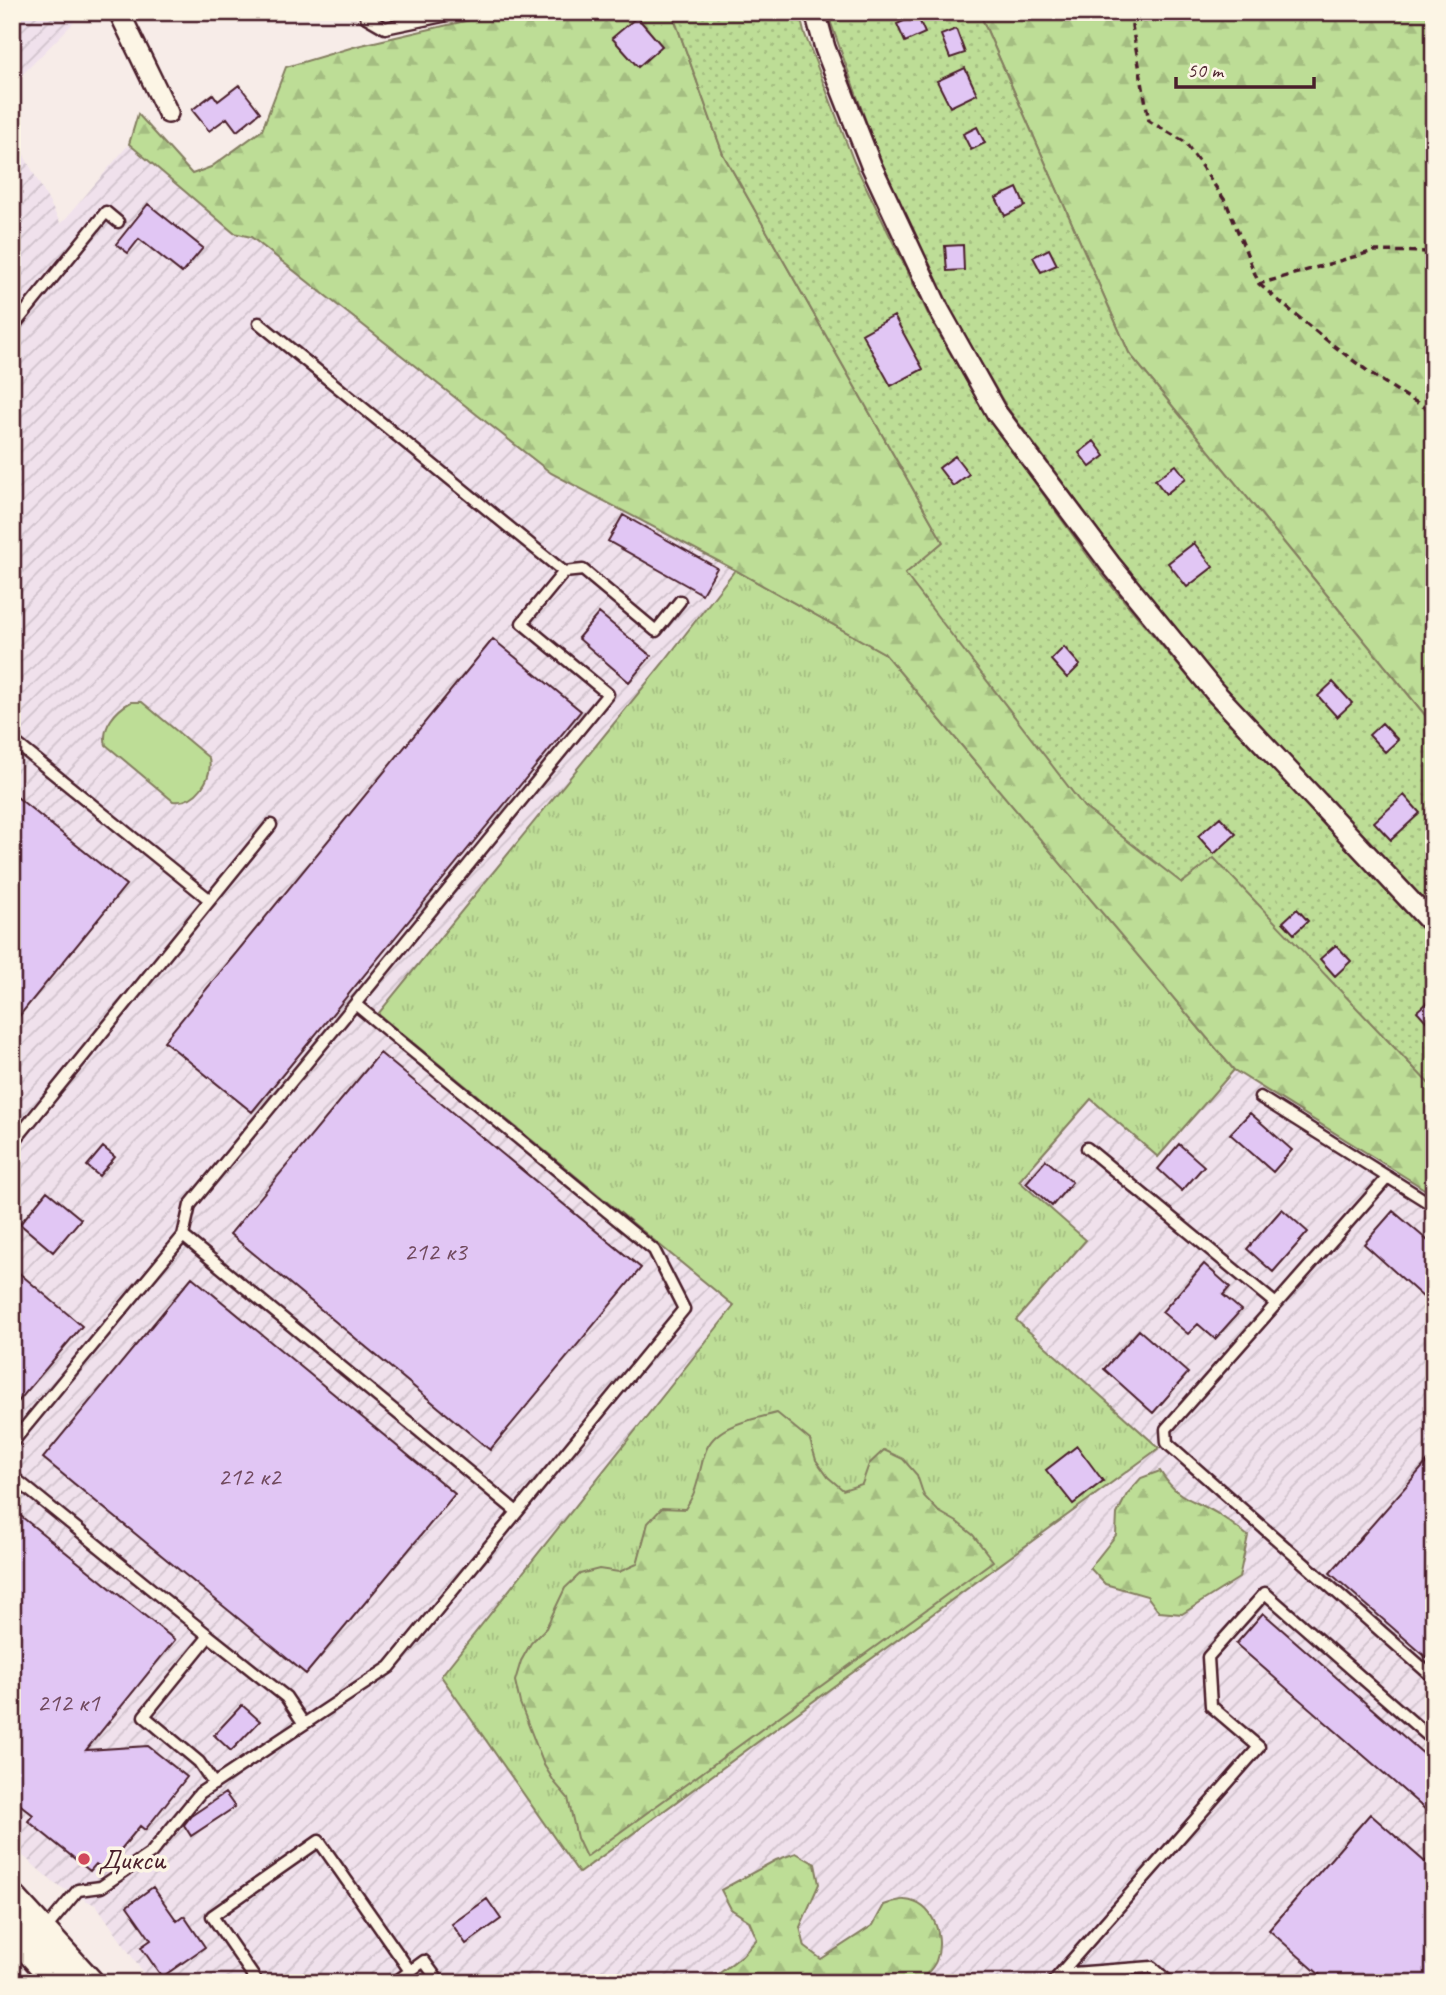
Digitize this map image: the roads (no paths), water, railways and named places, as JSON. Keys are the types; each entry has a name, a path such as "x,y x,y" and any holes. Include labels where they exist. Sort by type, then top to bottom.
{"main road":[{"path":"12,1899 28,1936 60,1983"},
{"path":"28,1936 89,1983"}],"street":[{"path":"119,12 167,113"},
{"path":"815,12 825,48 871,165 939,310 996,412 1110,564 1214,691 1434,926"}],"lane":[{"path":"365,12 366,18 385,28 463,12"},
{"path":"12,328 106,212 118,222"},
{"path":"259,323 564,572"},
{"path":"12,1443 183,1236 190,1205 608,694 522,623 564,572 583,570 656,631 680,601"},
{"path":"12,740 210,900"},
{"path":"12,1144 271,825"},
{"path":"28,1936 78,1890 101,1887 151,1853 200,1793 390,1667 684,1309 654,1250 355,1004"},
{"path":"1260,1097 1434,1206"},
{"path":"1087,1148 1276,1304"},
{"path":"1388,1177 1166,1429 1167,1443 1434,1678"},
{"path":"183,1236 517,1512"},
{"path":"12,1476 286,1697 304,1724"},
{"path":"1052,1983 1258,1747 1211,1706 1208,1657 1265,1594 1434,1741"},
{"path":"209,1636 144,1717 199,1762 214,1784"},
{"path":"258,1983 212,1916 319,1841 410,1971"},
{"path":"394,1983 424,1961 440,1983"},
{"path":"1060,1974 1152,1967 1170,1983"}],"place":[{"name":"Дикси","path":"84,1859"}]}
